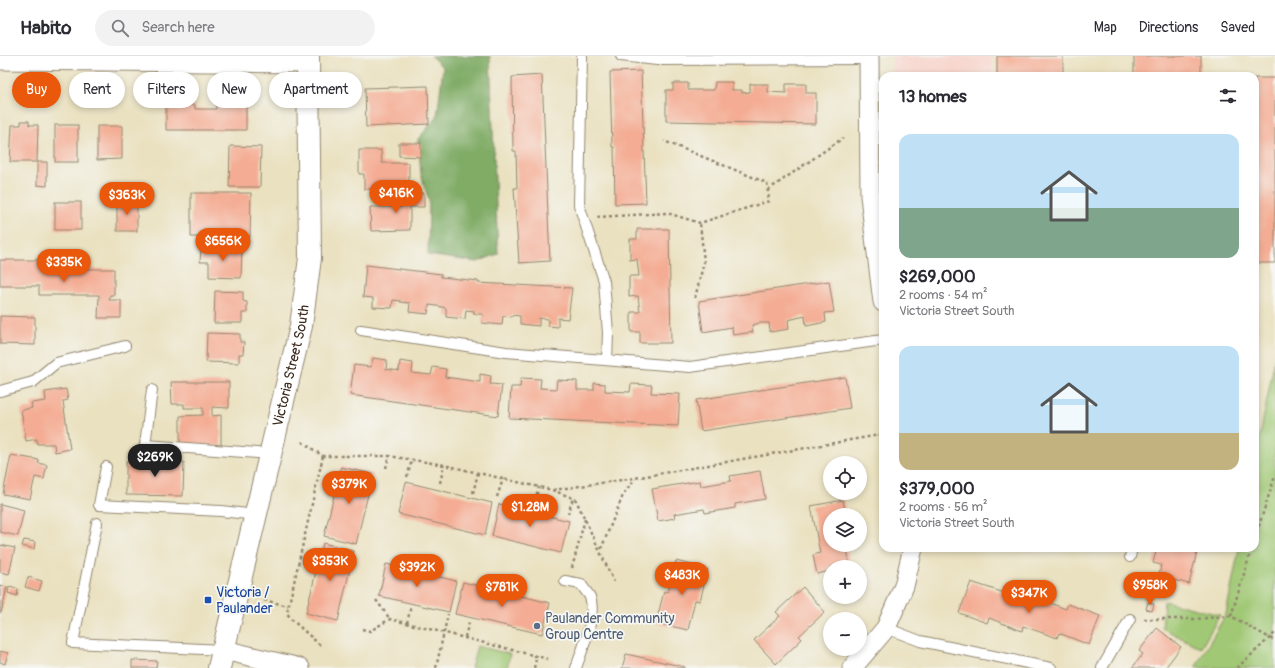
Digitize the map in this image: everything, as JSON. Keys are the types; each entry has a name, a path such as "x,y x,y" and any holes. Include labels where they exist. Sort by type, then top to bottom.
{"main road":[{"name":"Victoria Street South","path":"222,659 301,326 310,258 308,59"}],"street":[{"path":"869,58 870,196 879,269"},
{"path":"0,60 308,59"},
{"path":"852,668 886,628 904,586 912,552"},
{"path":"222,659 298,668"}],"lane":[{"path":"582,56 579,205 604,281 608,333 607,360"},
{"path":"622,56 657,60 869,58"},
{"path":"361,330 506,352 690,367 879,341"},
{"path":"0,391 33,382 56,363 124,346"},
{"path":"152,390 145,445 271,454"},
{"path":"106,467 99,504 221,511 256,515"},
{"path":"97,523 73,643 222,659"},
{"path":"565,581 581,584 590,597 592,608 590,621 576,668"},
{"path":"1102,668 1130,619"},
{"path":"886,628 920,641 1050,668"}],"path":[{"path":"768,190 843,138"},
{"path":"583,218 667,213 700,223 770,201 767,184 664,141"},
{"path":"695,298 704,262 700,223"},
{"path":"552,490 635,478 879,435"},
{"path":"302,442 323,456 389,456 444,465 552,490 573,498 576,500 601,550 614,582"},
{"path":"320,645 291,619 287,613 323,456"},
{"path":"386,468 389,456"},
{"path":"407,477 412,460"},
{"path":"440,483 444,465"},
{"path":"473,493 478,473"},
{"path":"1259,526 1275,476"},
{"path":"601,550 624,494 635,478"},
{"path":"497,497 503,479"},
{"path":"533,506 539,487"},
{"path":"568,514 573,498"},
{"path":"571,571 585,518"},
{"path":"1231,616 1251,552"},
{"path":"264,600 288,606"},
{"path":"376,600 390,619 548,659"},
{"path":"407,623 411,606"},
{"path":"436,668 448,614"},
{"path":"1130,619 1196,619 1231,616 1275,641"},
{"path":"362,629 370,631 390,619"},
{"path":"465,637 469,622"},
{"path":"1237,668 1275,633"},
{"path":"534,668 537,655"}],"shaded area":[{"path":"892,56 993,56 993,72 892,72"}],"green space":[{"path":"431,56 490,56 498,254 477,262 428,255 429,201 421,174 418,139 437,117 443,68"},
{"path":"1275,357 1275,668 1195,668 1226,614 1238,552 1259,552 1259,442"},
{"path":"1164,601 1220,615 1201,648 1162,628"},
{"path":"477,646 510,654 507,668 471,668"}],"building":[{"path":"997,56 1063,56 1063,72 997,72"},
{"path":"1134,56 1201,56 1201,72 1134,72"},
{"path":"641,71 646,203 615,204 610,72"},
{"path":"542,75 550,261 519,263 514,188 517,188 516,151 513,151 512,77"},
{"path":"1259,78 1275,78 1275,263 1259,263"},
{"path":"715,82 732,82 732,90 742,90 742,93 750,92 750,84 768,84 768,92 786,93 786,84 806,84 806,93 816,93 816,124 666,121 666,90 673,90 673,83 688,83 688,90 714,90"},
{"path":"428,86 429,124 366,127 365,88"},
{"path":"166,108 246,108 246,130 166,130"},
{"path":"21,121 29,121 29,125 38,125 37,162 10,162 12,125 21,125"},
{"path":"55,125 78,125 78,162 55,162"},
{"path":"97,126 122,126 122,159 97,160"},
{"path":"399,143 421,143 421,157 399,156"},
{"path":"230,146 261,147 260,187 229,187"},
{"path":"359,150 381,150 382,163 409,163 409,189 364,189 364,174 359,174"},
{"path":"37,162 47,162 47,186 37,185"},
{"path":"191,193 251,193 250,237 191,237"},
{"path":"401,193 424,193 424,207 410,207 410,230 371,231 370,207 402,207"},
{"path":"55,202 81,202 81,230 55,230"},
{"path":"117,202 137,202 137,231 117,231"},
{"path":"637,229 669,229 671,343 640,343 640,332 631,332 631,312 640,312 638,296 629,297 629,276 639,276 637,259 630,260 630,239 637,239"},
{"path":"201,248 242,249 241,278 209,277 209,262 200,262"},
{"path":"0,260 42,260 42,269 114,269 114,295 110,295 109,300 121,300 121,318 98,318 99,295 39,295 39,286 0,286"},
{"path":"366,265 441,274 441,277 478,281 478,283 572,288 568,319 558,318 558,327 548,326 548,319 539,318 539,326 520,324 520,316 512,315 512,317 503,316 502,325 482,323 483,314 474,314 474,311 466,310 465,319 446,317 446,308 429,305 428,314 409,312 410,303 400,302 401,301 393,300 392,308 373,307 373,298 363,297"},
{"path":"829,281 834,312 825,313 826,322 806,326 805,316 788,320 789,329 770,332 769,323 760,323 752,325 753,332 733,335 732,327 703,332 699,301"},
{"path":"215,291 243,292 243,301 247,302 247,313 242,313 242,323 214,323"},
{"path":"0,316 35,317 35,345 0,344"},
{"path":"207,333 240,334 240,342 244,342 243,354 239,354 239,363 206,362"},
{"path":"373,358 387,360 386,369 399,371 400,361 413,363 412,373 431,375 433,367 446,369 445,377 480,382 480,374 491,376 490,384 502,385 498,416 350,395 354,365 371,367"},
{"path":"845,377 850,408 701,431 696,400"},
{"path":"521,378 541,379 540,388 556,389 557,380 577,381 577,390 594,390 594,383 605,384 605,391 630,392 631,384 652,385 651,393 680,394 678,426 509,418 511,387 520,387"},
{"path":"171,382 229,382 229,408 212,407 212,416 221,415 221,446 180,447 180,416 203,415 203,408 184,408 184,404 172,404"},
{"path":"66,389 68,400 63,401 70,449 55,452 54,444 37,444 37,439 26,441 21,410 32,408 31,403 46,401 45,392"},
{"path":"11,455 39,460 38,463 47,465 44,479 35,477 30,499 3,494"},
{"path":"126,461 184,462 183,496 126,495"},
{"path":"341,467 373,474 356,544 324,536"},
{"path":"760,471 765,499 735,504 735,508 705,513 704,509 674,514 675,518 658,521 652,489 700,481 701,486 731,481 730,476"},
{"path":"406,482 492,503 485,535 398,514"},
{"path":"843,500 845,508 823,508 823,552 848,552 849,560 823,560 823,573 817,574 813,555 820,553 811,506"},
{"path":"0,504 24,510 18,536 0,532"},
{"path":"499,504 569,521 561,553 492,536"},
{"path":"24,540 35,542 34,549 22,546"},
{"path":"323,543 354,551 338,621 306,613"},
{"path":"0,545 15,548 9,574 0,572"},
{"path":"1156,552 1197,552 1189,584 1159,576 1161,565 1153,563"},
{"path":"676,561 708,569 700,601 695,600 688,630 656,623 664,591 668,592"},
{"path":"386,564 456,581 449,612 379,596"},
{"path":"28,577 42,581 39,591 25,587"},
{"path":"463,582 550,603 542,634 455,614"},
{"path":"971,582 1032,602 1034,597 1066,609 1068,604 1100,616 1089,645 1059,633 1057,638 1023,626 1022,631 989,618 987,623 959,613"},
{"path":"0,585 7,587 1,613 0,613"},
{"path":"9,587 18,589 17,596 8,593"},
{"path":"803,587 825,612 823,612 823,614 799,636 802,639 776,664 754,640 780,616 776,612"},
{"path":"1148,602 1154,604 1152,611 1146,609"},
{"path":"1157,628 1181,647 1165,668 1132,668 1143,654 1139,651"},
{"path":"0,651 8,653 5,664 0,662"},
{"path":"626,654 685,667 685,668 622,668"},
{"path":"132,660 157,661 156,668 132,668"}],"place":[{"name":"Victoria / Paulander","path":"208,600"},
{"name":"Paulander Community Group Centre","path":"537,626"}]}
